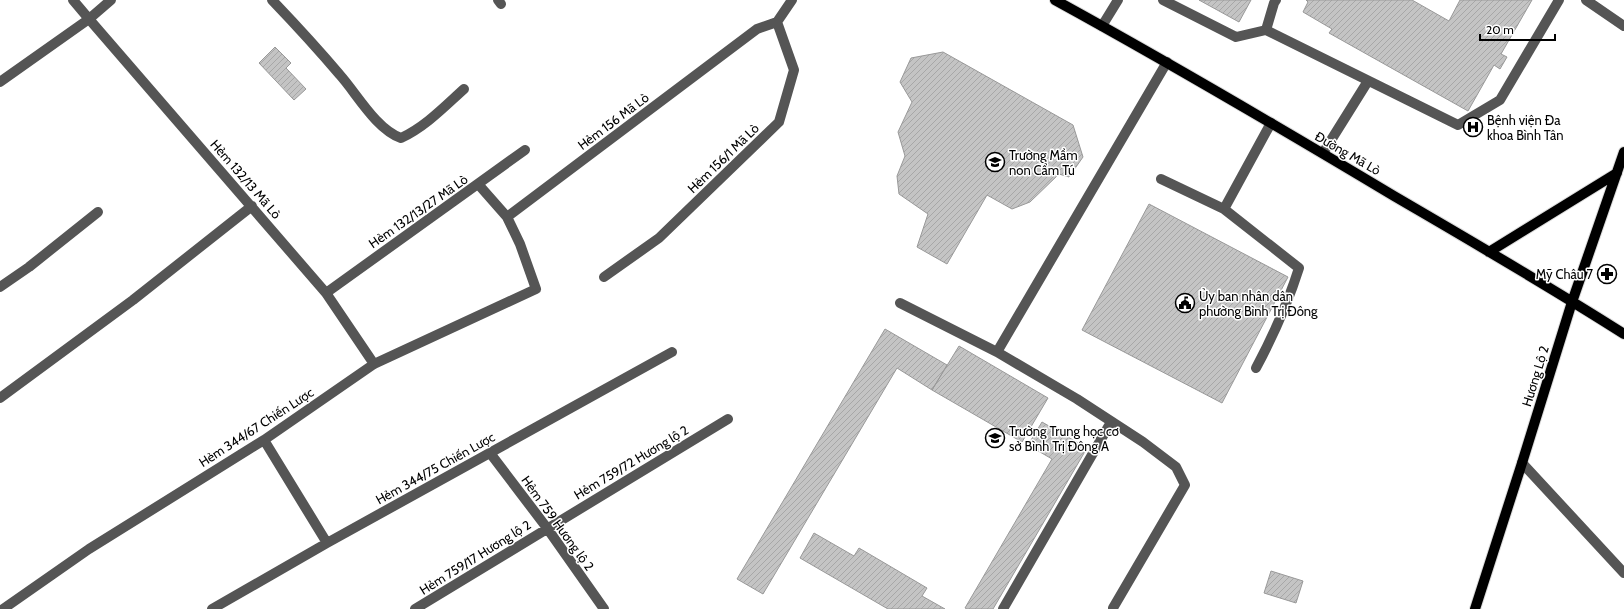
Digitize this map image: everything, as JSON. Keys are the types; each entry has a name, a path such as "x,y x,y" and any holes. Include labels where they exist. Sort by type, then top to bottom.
{"main road":[{"name":"Đường Mã Lò","path":"1055,0 1167,62 1323,153 1624,334"},
{"name":"Hương Lộ 2","path":"1475,609 1572,302 1624,152"},
{"path":"1489,252 1617,173"}],"street":[{"name":"Hẻm 132/13 Mã Lò","path":"73,0 326,293 374,364"},
{"path":"0,82 89,19 111,0"},
{"path":"272,0 341,76 390,134 401,138 412,133 464,89"},
{"path":"777,22 792,0"},
{"path":"1102,26 1118,0"},
{"path":"1163,0 1236,37 1266,30 1458,125 1500,100 1559,0"},
{"path":"1266,30 1276,0"},
{"path":"1586,0 1624,26"},
{"name":"Hẻm 156 Mã Lò","path":"507,217 757,29 777,22"},
{"name":"Hẻm 156/1 Mã Lò","path":"604,277 659,238 779,122 794,70 777,22"},
{"path":"998,352 1167,62"},
{"path":"1323,153 1368,81"},
{"path":"1224,209 1271,123"},
{"name":"Hẻm 132/13/27 Mã Lò","path":"326,293 525,150"},
{"path":"1161,179 1224,209 1299,268 1292,291 1272,337 1256,368"},
{"path":"478,184 507,217"},
{"path":"0,398 133,300 252,206"},
{"path":"0,287 29,267 98,212"},
{"name":"Hẻm 344/67 Chiến Lược","path":"3,609 89,550 264,440 374,364 536,289 520,244 507,217"},
{"path":"900,304 998,352 1143,442 1176,467 1185,485 1113,608"},
{"name":"Hẻm 344/75 Chiến Lược","path":"212,609 672,352"},
{"name":"Hẻm 759/72 Hương lộ 2","path":"547,528 728,419"},
{"path":"1003,609 1111,422"},
{"path":"264,440 328,543"},
{"name":"Hẻm 759 Hương lộ 2","path":"490,454 547,528 604,609"},
{"path":"1522,463 1624,573"},
{"name":"Hẻm 759/17 Hương lộ 2","path":"415,609 547,528"}],"building":[{"path":"1199,0 1251,0 1239,22"},
{"path":"1306,0 1412,0 1449,21 1460,0 1532,0 1501,54 1507,57 1500,69 1494,65 1468,111 1329,33 1332,29 1303,12 1308,2"},
{"path":"275,47 291,63 286,68 306,89 294,100 259,63"},
{"path":"943,52 1073,125 1083,157 1069,177 1059,174 1030,202 1012,209 987,195 947,264 917,247 928,214 899,194 897,176 905,156 898,132 912,102 900,82 911,58"},
{"name":"Ủy ban nhân dân phường Bình Trị Đông","path":"1149,204 1288,277 1222,403 1082,330"},
{"path":"885,329 947,365 932,390 897,368 763,594 737,579"},
{"path":"959,346 1048,398 1022,442 932,390"},
{"path":"1042,422 1087,448 993,609 967,609 965,608 1052,459 1028,445"},
{"path":"814,533 854,556 859,548 927,588 922,596 945,609 888,609 800,558"},
{"path":"1271,571 1303,581 1296,603 1264,593"}],"place":[{"name":"Bệnh viện Đa khoa Bình Tân","path":"1473,127"},
{"name":"Trường Mầm non Cẩm Tú","path":"995,162"},
{"name":"Mỹ Châu 7","path":"1607,274"},
{"name":"Ủy ban nhân dân phường Bình Trị Đông","path":"1185,303"},
{"name":"Trường Trung học cơ sở Bình Trị Đông A","path":"995,438"}]}
